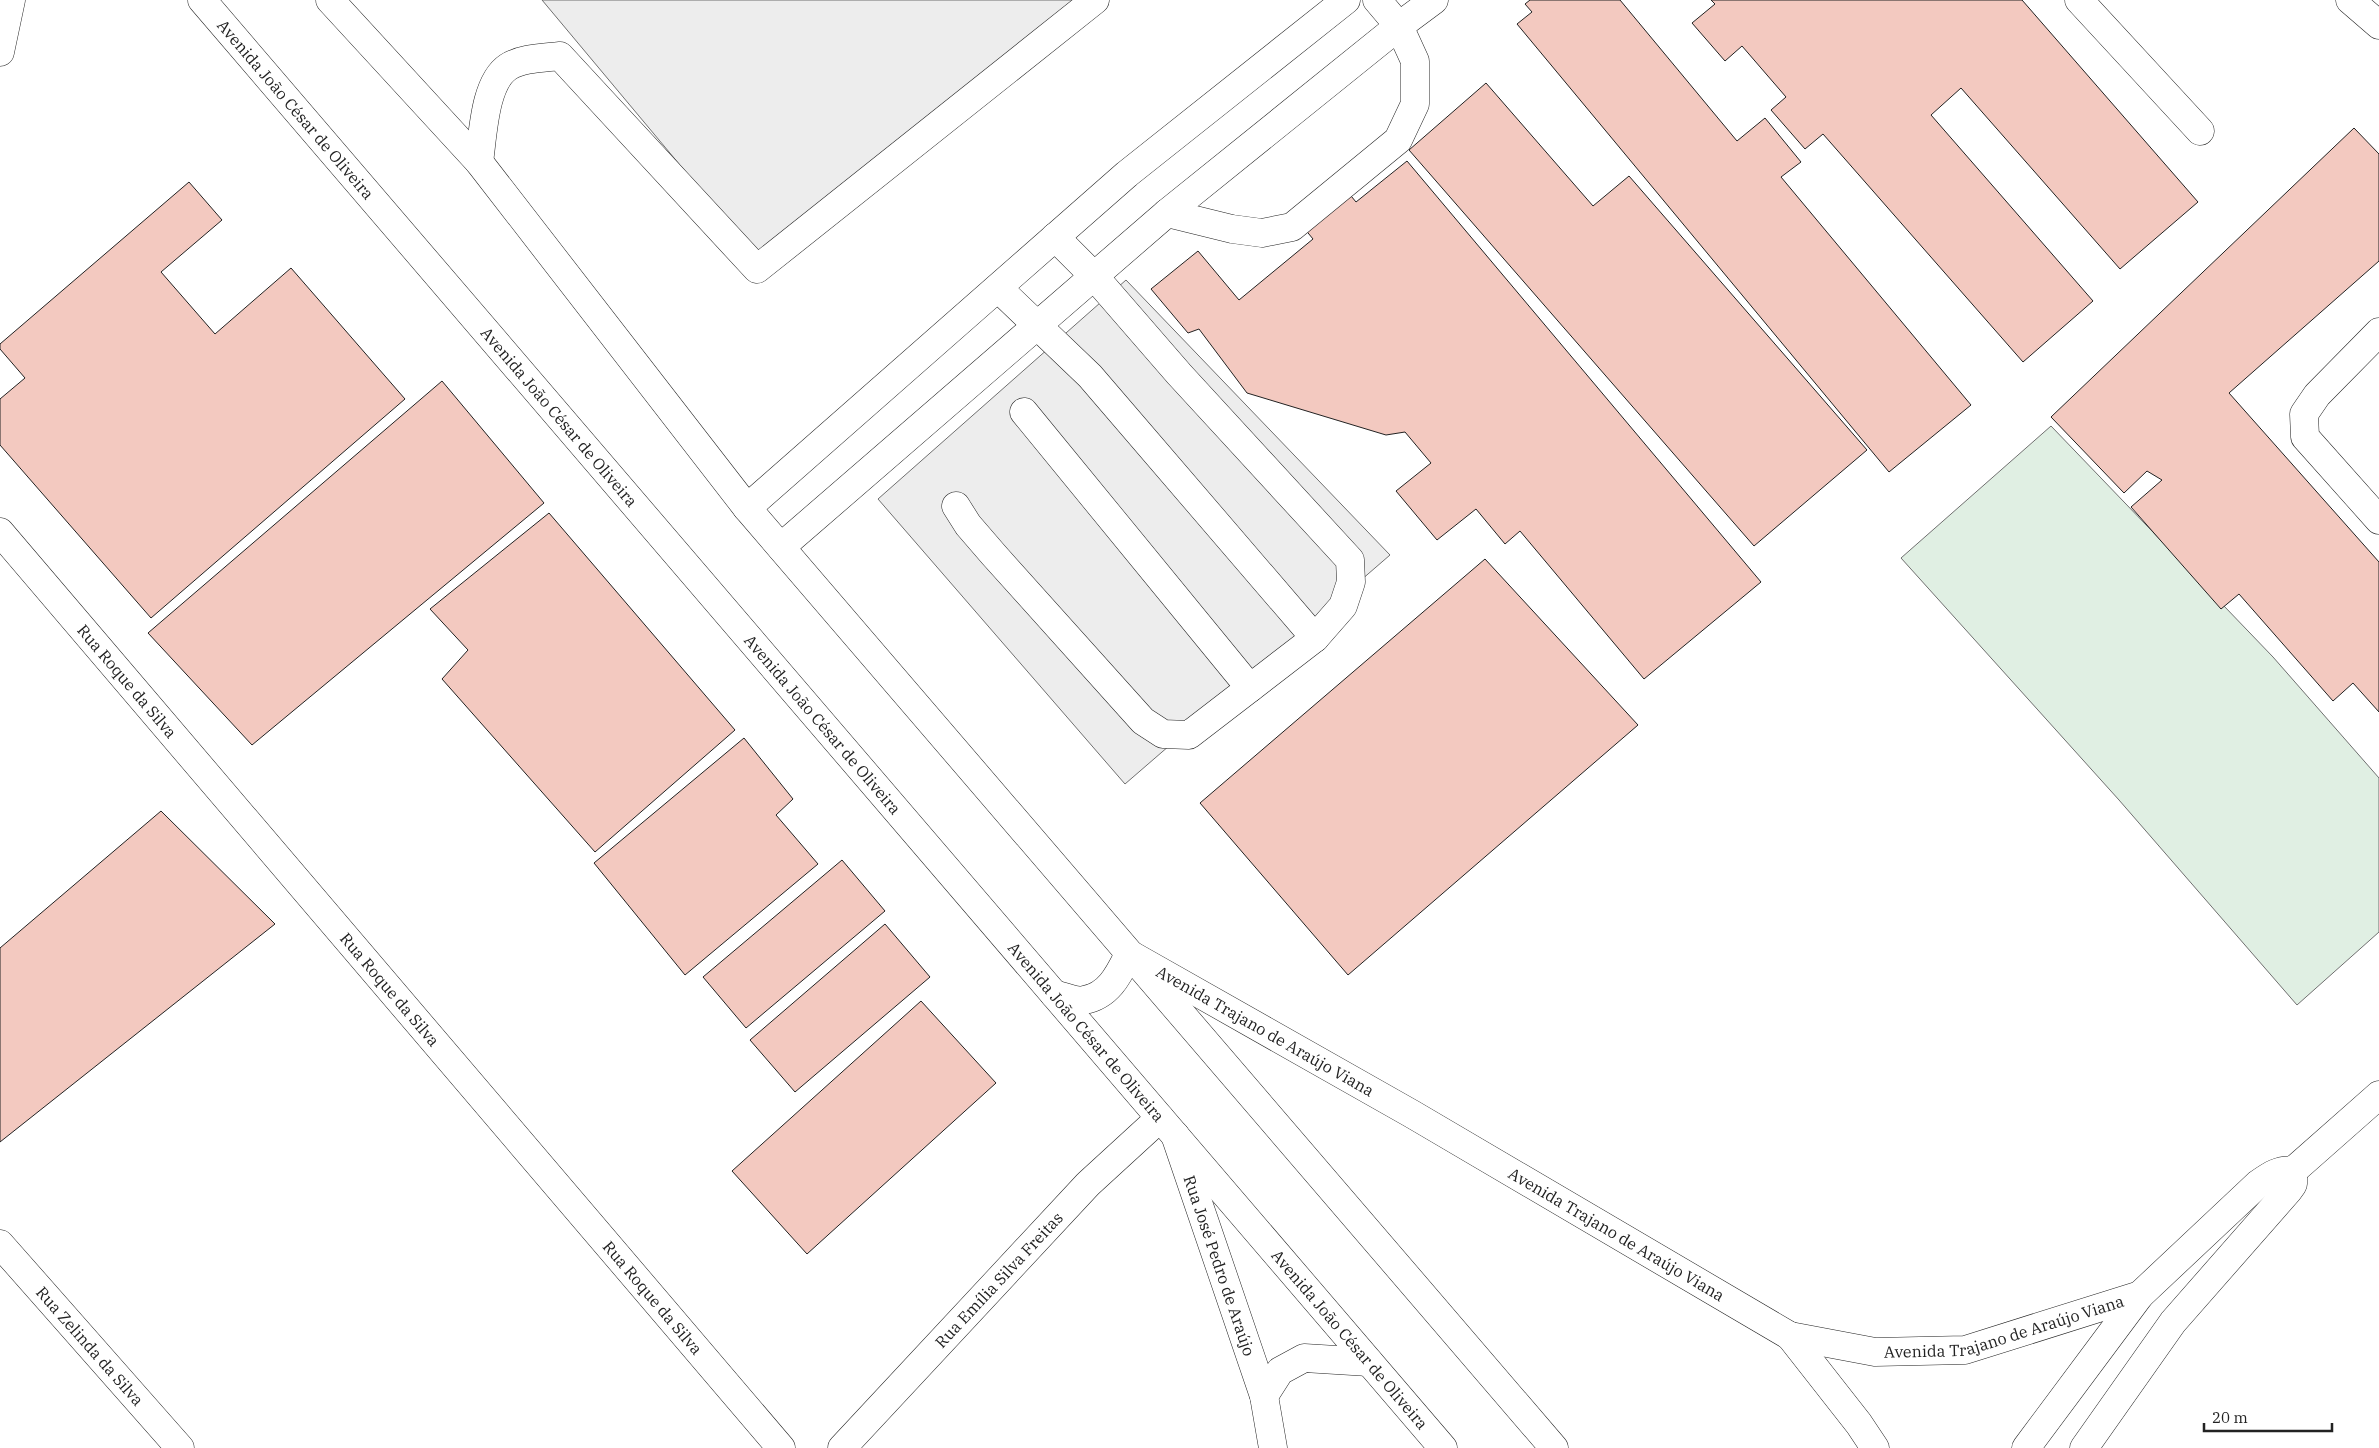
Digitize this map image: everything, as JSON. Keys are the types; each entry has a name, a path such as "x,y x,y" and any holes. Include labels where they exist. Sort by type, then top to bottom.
{"street":[{"path":"0,52 11,0"},
{"name":"Avenida João César de Oliveira","path":"202,0 1443,1448"},
{"path":"330,0 479,162 747,508 1554,1448"},
{"path":"479,162 487,108 493,87 506,68 524,60 560,56 758,269 1095,0"},
{"path":"747,508 1127,174 1346,0"},
{"path":"1167,213 1232,229 1262,233 1292,227 1398,140 1415,104 1415,61 1399,26 1377,0"},
{"path":"781,547 1167,213 1399,26 1434,0"},
{"path":"2079,0 2200,131"},
{"path":"2350,0 2379,25"},
{"path":"956,506 968,525 992,554 1143,721 1163,734 1189,735 1315,638 1343,606 1351,582 1350,560 1179,374 1094,276 1055,237"},
{"path":"998,288 1090,376 1315,638"},
{"path":"2379,332 2317,395 2304,414 2305,437 2379,520"},
{"path":"1024,412 1250,688"},
{"name":"Rua Roque da Silva","path":"0,532 781,1448"},
{"path":"1054,994 1084,1001 1108,989 1119,974 1129,954"},
{"name":"Avenida Trajano de Araújo Viana","path":"1129,954 1412,1114 1790,1336 1875,1352 1965,1350 2140,1295"},
{"name":"Avenida Trajano de Araújo Viana","path":"2026,1448 2140,1295 2258,1184 2274,1174 2288,1170 2293,1171 2379,1095"},
{"name":"Rua José Pedro de Araújo","path":"1167,1126 1264,1396 1273,1448"},
{"name":"Rua Emília Silva Freitas","path":"842,1448 1088,1184 1167,1126"},
{"path":"2084,1448 2173,1322 2288,1191 2293,1184 2293,1171"},
{"name":"Rua Zelinda da Silva","path":"0,1244 180,1448"},
{"path":"1790,1336 1859,1424 1875,1448"},
{"path":"1264,1396 1280,1371 1304,1358 1369,1362"}],"green space":[{"path":"2051,426 2273,657 2379,778 2379,932 2297,1005 2119,800 1901,558"}],"shaded area":[{"path":"542,0 1100,0 756,256"},
{"path":"1126,280 1390,555 1125,784 878,499"}],"building":[{"path":"1530,0 1620,0 1737,141 1765,118 1801,162 1781,177 1971,405 1889,472 1517,24 1532,12 1525,4"},
{"path":"1711,0 2022,0 2198,202 2120,269 1961,88 1931,115 2093,301 2023,362 1823,134 1805,149 1771,110 1786,97 1742,46 1725,61 1692,23 1715,4"},
{"path":"1486,83 1593,206 1629,176 1867,450 1754,546 1409,150"},
{"path":"2354,128 2379,154 2379,261 2229,393 2379,562 2379,712 2353,683 2333,701 2239,594 2221,609 2131,507 2162,480 2147,471 2124,493 2051,417"},
{"path":"1407,161 1761,582 1644,679 1520,531 1505,544 1476,509 1437,540 1396,491 1431,463 1405,432 1386,435 1247,393 1199,329 1188,333 1151,289 1198,251 1239,300 1313,239 1304,228 1347,191 1356,202"},
{"path":"189,182 222,220 161,272 215,334 291,268 405,399 151,618 0,445 0,399 25,378 0,349 0,344"},
{"path":"442,381 544,503 252,745 148,633"},
{"path":"549,513 735,730 595,852 442,679 468,650 430,609"},
{"path":"1485,559 1638,725 1348,975 1200,803"},
{"path":"744,738 793,799 776,815 818,864 685,975 594,863"},
{"path":"161,811 275,924 0,1142 0,948"},
{"path":"842,860 885,911 746,1028 703,977"},
{"path":"885,924 930,977 795,1092 750,1040"},
{"path":"921,1001 996,1083 807,1254 732,1171"}]}
